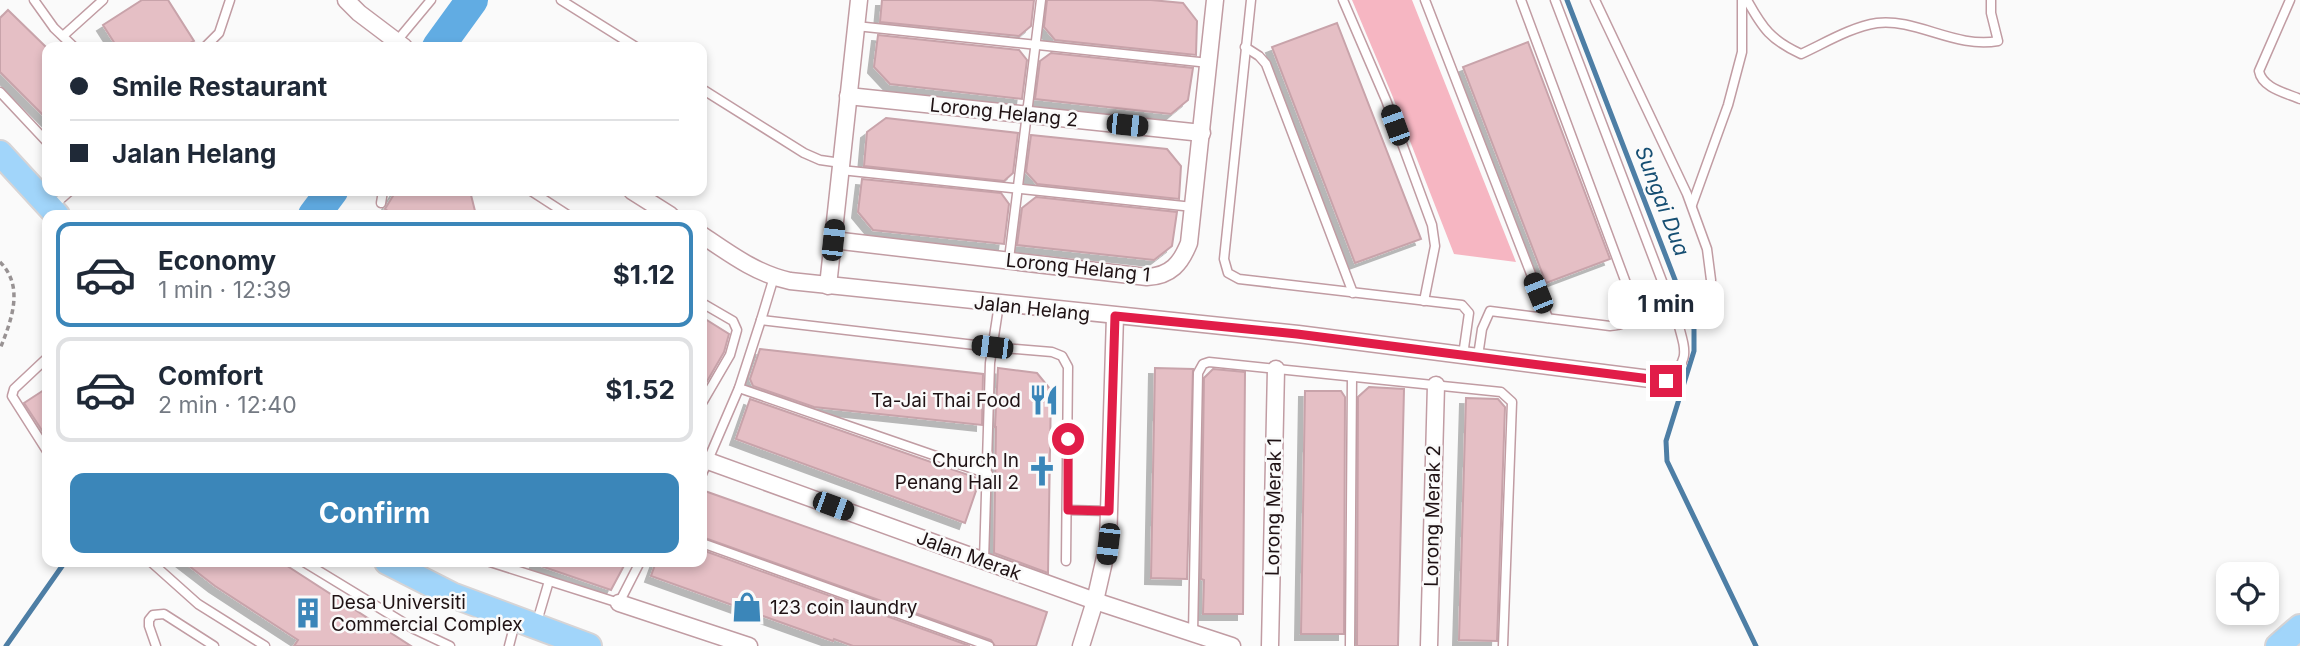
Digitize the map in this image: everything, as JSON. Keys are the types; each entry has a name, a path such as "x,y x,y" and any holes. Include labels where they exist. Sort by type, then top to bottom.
{"main road":[{"path":"0,153 52,210"},
{"path":"397,567 452,595 589,646"}],"street":[{"path":"346,0 396,42"},
{"path":"828,286 859,0"},
{"name":"Lorong Helang 1","path":"833,240 1157,276 1176,267 1189,243 1215,0"},
{"name":"Lorong Helang 2","path":"848,96 1202,133"},
{"path":"640,196 662,210"},
{"name":"Jalan Helang","path":"707,242 774,277 828,286 1297,334 1666,381"},
{"path":"1081,646 1106,560 1115,316"},
{"name":"Lorong Merak 1","path":"1270,646 1276,369"},
{"name":"Lorong Merak 2","path":"1429,646 1436,385"},
{"name":"Jalan Merak","path":"707,468 1232,646"},
{"path":"619,603 749,646"}],"lane":[{"path":"34,0 69,42"},
{"path":"88,0 94,8"},
{"path":"62,36 103,0"},
{"path":"210,42 219,33 230,0"},
{"path":"402,42 431,0"},
{"path":"561,0 628,42"},
{"path":"1009,259 1041,0"},
{"path":"1251,0 1224,267 1228,273 1239,279 1462,305 1469,313 1470,356"},
{"path":"1343,0 1386,100 1432,225 1435,246 1424,301"},
{"path":"1424,0 1548,318"},
{"path":"1470,356 1490,311 1610,326 1620,325 1634,316 1636,310 1521,0"},
{"path":"1555,0 1678,323 1685,356 1679,369 1666,381"},
{"path":"1595,0 1692,205 1707,249 1711,280"},
{"path":"1692,205 1728,105 1742,52 1745,0"},
{"path":"1745,0 1759,22 1779,44 1801,54 1852,31 1878,23 1909,26 1933,34 1983,44 1998,41 1991,13 1991,0"},
{"path":"2290,0 2261,65 2259,76 2267,85 2300,99"},
{"path":"856,26 1209,63"},
{"path":"1245,47 1266,64 1353,293"},
{"path":"0,92 42,137"},
{"path":"707,92 804,153 841,166 1193,207"},
{"path":"56,210 66,196"},
{"path":"381,203 382,196"},
{"path":"541,196 561,210"},
{"path":"707,462 739,388 774,277"},
{"path":"984,560 992,347 999,304"},
{"path":"707,306 733,321 737,330 730,355 707,394"},
{"path":"761,320 1052,352 1062,356 1068,368 1066,561"},
{"path":"1193,634 1199,373 1203,365 1209,362 1502,392 1512,402 1503,646"},
{"path":"42,363 14,389 12,396 42,443"},
{"path":"1350,646 1352,377"},
{"path":"739,388 988,474"},
{"path":"1068,510 1109,511"},
{"path":"707,545 989,646"},
{"path":"157,567 198,604 265,646"},
{"path":"312,567 414,629 450,646"},
{"path":"504,567 619,603 637,567"},
{"path":"509,646 549,582"},
{"path":"156,646 149,620 158,614 164,614 214,646"}],"path":[{"path":"0,262 14,285 12,319 0,349"}],"shaded area":[{"path":"1352,0 1412,0 1516,262 1454,254"}],"building":[{"path":"142,0 168,0 194,41 114,42 103,25"},
{"path":"882,0 1034,0 1031,26 1019,36 880,22"},
{"path":"1047,0 1151,0 1183,3 1197,21 1196,55 1055,40 1044,27"},
{"path":"8,10 42,43 42,114 0,72 0,18"},
{"path":"1337,23 1421,239 1355,263 1272,47"},
{"path":"878,35 1019,50 1027,60 1022,99 890,84 874,67"},
{"path":"1528,42 1610,259 1546,283 1463,67"},
{"path":"1051,53 1193,68 1188,100 1171,114 1035,99 1040,61"},
{"path":"886,118 1018,133 1013,173 1004,181 864,166 867,132"},
{"path":"1031,135 1167,149 1181,166 1179,199 1037,184 1026,172"},
{"path":"862,179 1001,193 1009,204 1004,244 873,230 858,212"},
{"path":"393,196 471,196 475,210 386,210"},
{"path":"1036,197 1177,212 1172,246 1154,260 1017,245 1022,208"},
{"path":"707,320 729,334 724,352 707,381"},
{"path":"760,349 983,374 982,425 814,407 753,386 750,379"},
{"path":"998,368 1037,373 1051,390 1048,573 994,553"},
{"path":"1155,368 1193,369 1187,579 1151,578"},
{"path":"1213,369 1245,372 1243,614 1203,614 1204,580 1201,579 1204,378"},
{"path":"1369,387 1404,389 1398,646 1357,646 1358,397"},
{"path":"42,391 42,430 24,403"},
{"path":"1305,391 1341,391 1345,397 1344,634 1301,634"},
{"path":"1466,398 1498,399 1505,407 1497,641 1459,640"},
{"path":"750,399 980,479 965,523 736,439"},
{"path":"707,492 1047,612 1036,646 995,646 991,640 707,539"},
{"path":"707,552 970,646 853,646 651,576 654,567 707,567"},
{"name":"Desa Universiti Commercial Complex","path":"190,567 289,567 411,646 294,646 298,640"},
{"path":"544,567 623,567 611,590"}],"waterway":[{"path":"442,42 472,0"},
{"name":"Sungai Dua","path":"1567,0 1694,329 1694,351 1666,441 1667,461 1756,646"},
{"path":"318,210 328,196"},
{"path":"6,646 61,567"}],"place":[{"name":"Ta-Jai Thai Food","path":"1044,400"},
{"name":"Church In Penang Hall 2","path":"1042,471"},
{"name":"123 coin laundry","path":"747,607"},
{"name":"Desa Universiti Commercial Complex","path":"308,613"}],"route":[{"path":"1068,439 1068,510 1109,511 1115,316 1297,334 1666,381"}]}
